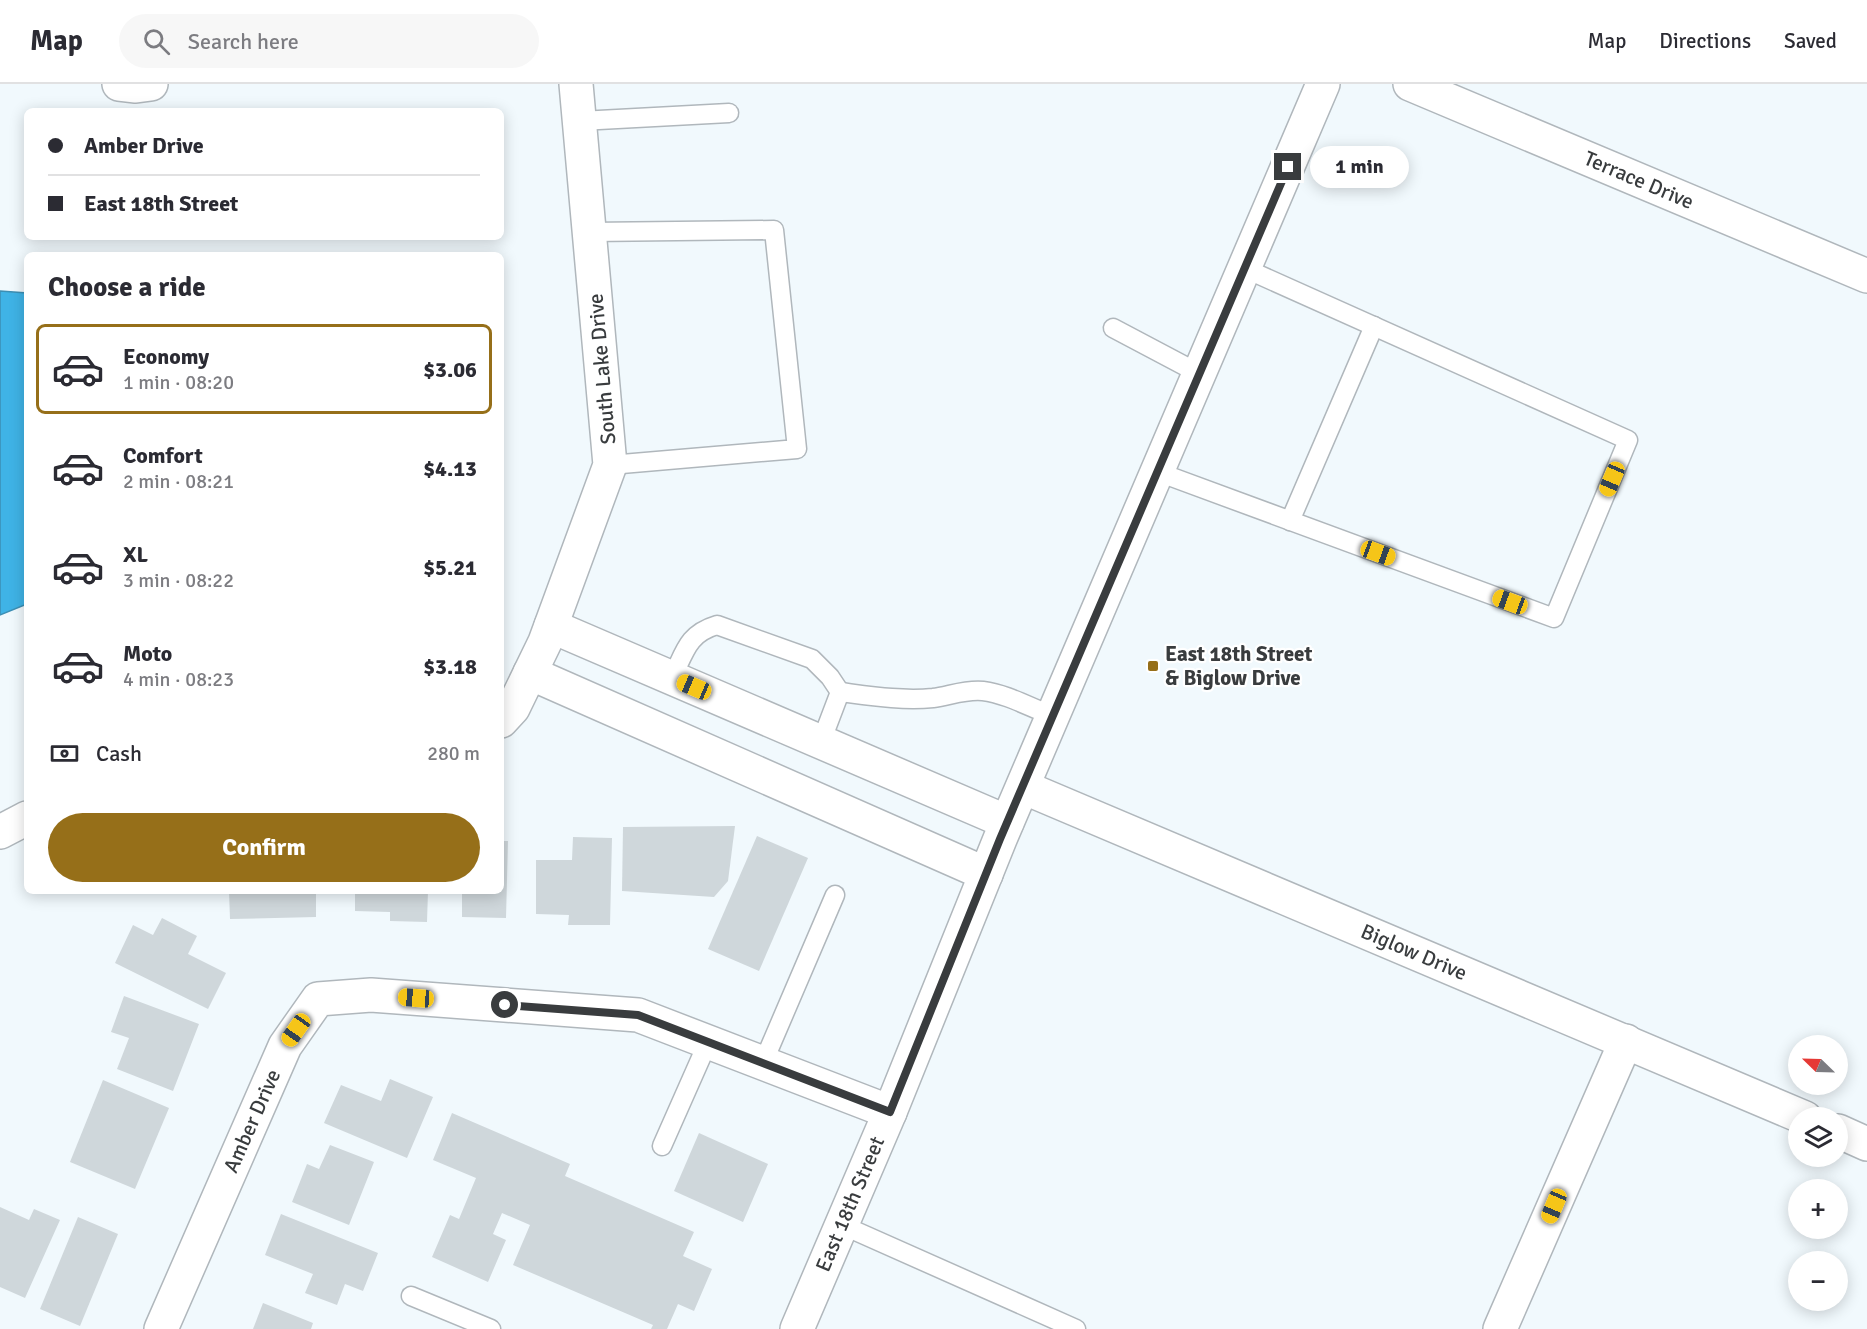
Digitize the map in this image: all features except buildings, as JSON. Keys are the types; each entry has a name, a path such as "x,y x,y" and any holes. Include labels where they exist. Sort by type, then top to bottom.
{"street":[{"path":"119,84 136,86 151,84"},
{"name":"South Lake Drive","path":"504,718 513,708 548,634 610,465 576,84"},
{"name":"East 18th Street","path":"797,1329 890,1112 1007,822 1323,84"},
{"name":"Terrace Drive","path":"1410,84 1867,276"},
{"path":"548,634 672,678 1007,822"},
{"path":"530,673 986,874"},
{"name":"Biglow Drive","path":"1023,787 1788,1111"},
{"path":"0,832 24,820"},
{"name":"Amber Drive","path":"162,1329 285,1046 318,999 371,995 638,1015 890,1112"},
{"path":"1500,1329 1626,1041"},
{"path":"1848,1135 1867,1144"}],"lane":[{"path":"580,121 729,113"},
{"path":"590,231 774,230 797,448 610,465"},
{"path":"1158,472 1554,618 1628,440 1244,268"},
{"path":"1290,521 1374,326"},
{"path":"1113,328 1200,374"},
{"path":"672,678 690,640 702,630 717,625 812,659 830,677 840,692 891,699 933,698 957,692 981,690 1053,716"},
{"path":"820,742 840,692"},
{"path":"763,1063 835,895"},
{"path":"662,1146 708,1042"},
{"path":"842,1225 1076,1329"},
{"path":"411,1296 491,1329"}],"water":[{"path":"0,291 24,293 24,605 0,615"}],"place":[{"name":"East 18th Street & Biglow Drive","path":"1153,666"}],"route":[{"path":"505,1005 638,1015 890,1112 1000,839 1288,167"}]}
